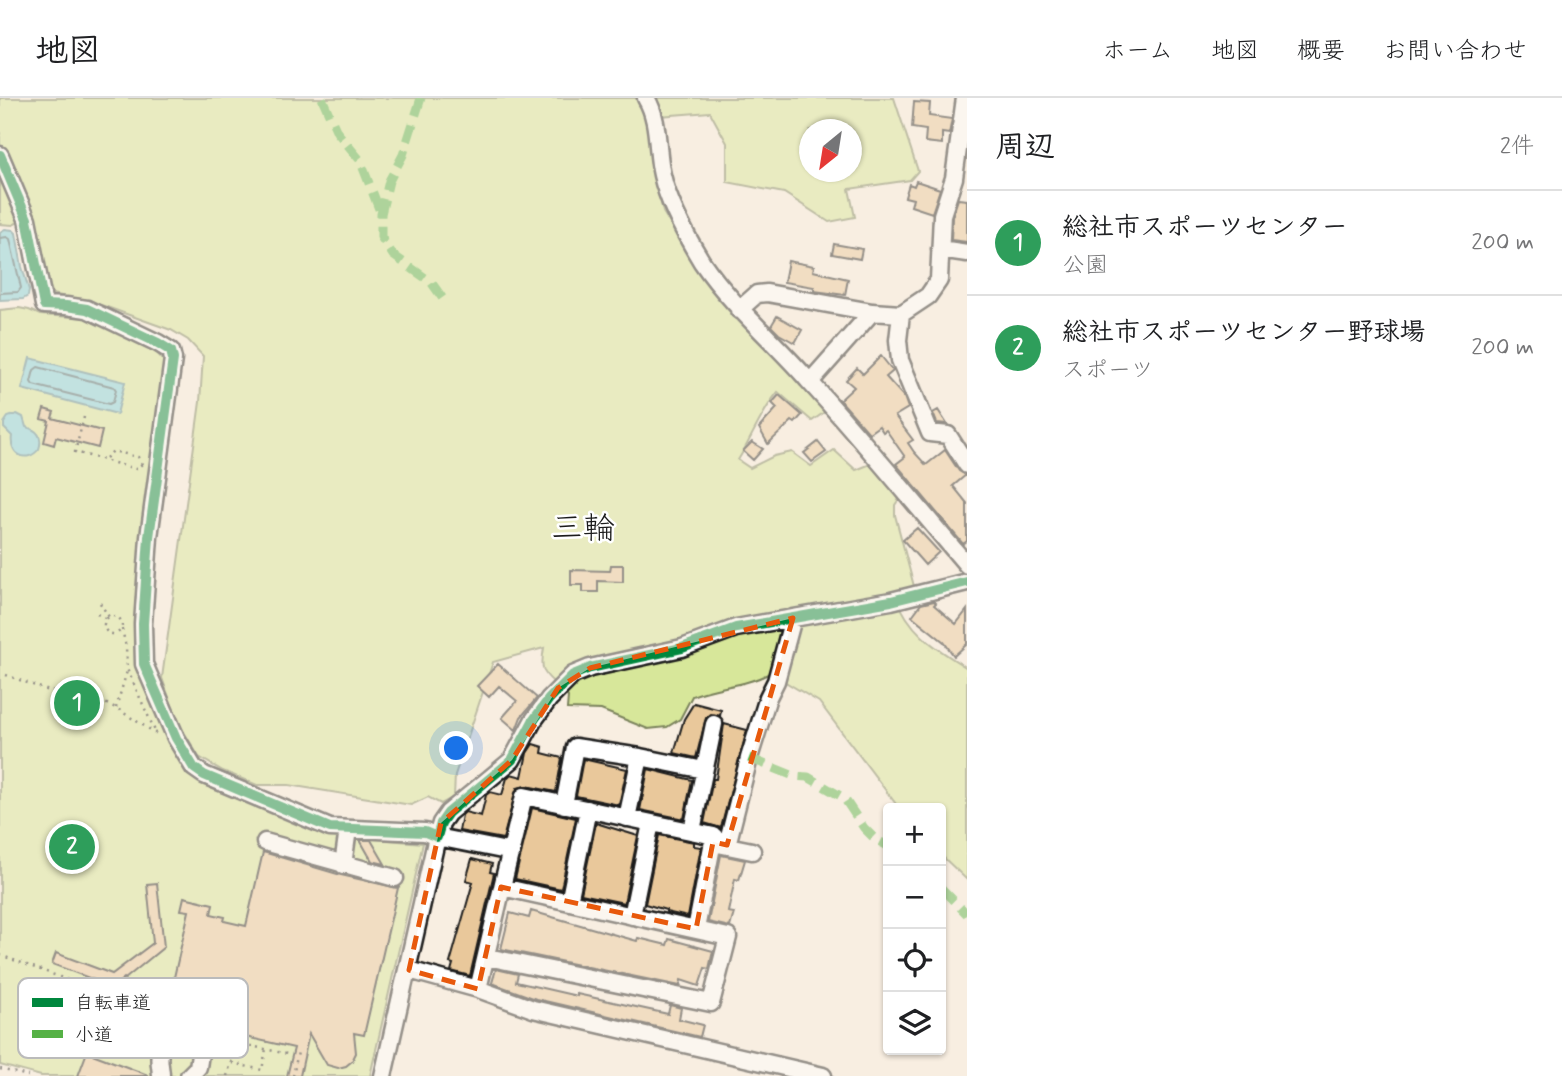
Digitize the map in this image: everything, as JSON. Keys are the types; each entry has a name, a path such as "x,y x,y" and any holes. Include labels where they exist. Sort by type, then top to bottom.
{"street":[{"path":"646,98 658,137 662,176 702,261 739,310 810,382 967,565"},
{"path":"723,290 740,295 767,293 872,312 901,314 936,288 940,280 942,215 954,177 964,98"},
{"path":"0,155 27,219 44,305 87,309 171,351 174,367 149,537 143,624 144,664 173,733 194,768 204,775 330,828 425,832 437,837 512,852"},
{"path":"940,249 967,253"},
{"path":"739,310 757,294"},
{"path":"810,382 872,312"},
{"path":"901,314 898,340 900,360 924,422 930,433 948,435 967,465"},
{"path":"967,545 964,548 967,552"},
{"path":"383,1076 442,823 448,813 501,772 512,760 533,721 549,699 573,676 590,668 682,648 736,628 891,601 967,582"},
{"path":"695,929 793,618"},
{"path":"692,831 714,724"},
{"path":"564,805 575,747 704,771"},
{"path":"627,818 640,757"},
{"path":"478,989 523,796 714,836 720,844 752,851"},
{"path":"569,902 588,809"},
{"path":"632,916 651,823"},
{"path":"343,864 348,829"},
{"path":"265,842 395,878"},
{"path":"487,957 711,1003 727,937 502,887"},
{"path":"409,971 478,989 533,1009 815,1075"},
{"path":"161,1058 161,1076"},
{"path":"189,1076 199,1064 199,1058"}],"path":[{"path":"83,417 75,452 136,469 142,464 159,467"},
{"path":"106,459 113,452 138,457 142,464"},
{"path":"100,603 108,618"},
{"path":"97,614 120,619 122,628 119,633 113,635 107,632 104,624 108,618"},
{"path":"116,708 127,669"},
{"path":"6,676 49,691 76,693 93,698 116,708 160,736 173,733"},
{"path":"0,955 63,978"},
{"path":"248,1045 288,1054"},
{"path":"261,1076 266,1049"},
{"path":"293,1076 298,1052"},
{"path":"227,1076 233,1058"},
{"path":"232,1063 262,1070"},
{"path":"0,1069 28,1076"}],"highlighted area":[{"path":"793,618 727,845 713,842 696,929 501,887 478,989 409,970 441,823 512,760 558,688 590,668"}],"green space":[{"path":"0,98 894,98 918,171 910,180 849,189 855,217 829,222 784,193 727,182 727,143 710,112 659,116 655,175 663,212 711,289 764,342 826,411 812,421 778,392 738,460 750,468 774,456 792,452 811,466 834,450 856,470 873,463 901,496 895,505 895,515 915,590 896,596 916,630 967,668 967,880 946,860 946,803 895,803 819,702 770,673 751,681 692,696 680,719 667,727 648,729 601,710 567,709 568,697 544,671 544,648 493,662 455,775 454,797 441,804 428,797 411,805 289,785 257,785 223,771 199,757 178,722 162,678 200,402 203,356 188,340 171,330 104,306 53,294 46,275 33,214 13,225 0,224"},
{"path":"19,308 40,315 90,318 155,351 165,362 141,556 134,640 141,679 165,728 199,779 326,835 423,843 370,1076 41,1076 0,1065 0,310"}],"water":[{"path":"5,229 16,233 29,290 28,296 23,299 0,300 0,232"},
{"path":"30,358 125,382 117,414 22,389"},
{"path":"17,414 23,417 26,427 34,430 40,438 39,449 29,456 16,452 12,436 4,428 8,417"}],"building":[{"path":"914,102 930,103 929,116 952,119 949,134 942,133 942,144 925,142 926,130 912,128"},
{"path":"916,181 940,189 932,213 911,206 913,199 905,197 909,184 914,186"},
{"path":"958,199 967,200 967,242 951,240 952,217"},
{"path":"834,244 862,249 860,259 832,254"},
{"path":"788,261 814,266 813,271 848,279 845,295 814,291 814,287 784,282"},
{"path":"777,316 802,330 795,343 771,326"},
{"path":"881,356 893,371 886,377 904,397 908,408 895,416 913,440 908,443 914,452 926,465 945,450 959,471 966,475 953,486 967,503 967,541 963,544 896,464 905,457 886,430 883,432 879,426 869,433 840,400 854,387 846,380 857,368 863,374"},
{"path":"779,395 802,415 768,444 759,428 777,408 772,403"},
{"path":"44,409 54,412 52,418 102,431 98,448 56,437 54,445 44,442 49,421 41,419"},
{"path":"938,410 947,424 937,423 933,413"},
{"path":"752,442 763,449 753,460 743,451"},
{"path":"818,442 826,452 812,462 804,453"},
{"path":"917,528 939,552 925,565 903,540"},
{"path":"611,565 623,565 623,582 598,581 598,592 583,592 583,585 571,585 571,570 610,571"},
{"path":"934,601 934,605 956,624 967,610 967,644 954,656 944,642 912,616 921,604"},
{"path":"498,664 537,698 521,717 516,730 502,718 517,701 499,686 489,697 477,686"},
{"path":"694,703 721,710 720,716 711,714 706,718 696,758 674,753 684,719"},
{"path":"724,724 747,730 721,828 704,823 713,779 716,779"},
{"path":"533,744 543,747 542,753 562,758 556,792 526,786 517,788 503,839 459,831 465,812 481,816 486,795 490,792 502,795 507,778 511,774 522,777 527,753"},
{"path":"583,759 627,769 619,805 576,796"},
{"path":"648,769 692,780 684,819 640,810"},
{"path":"532,808 576,818 561,889 515,879"},
{"path":"596,823 638,836 624,903 581,894"},
{"path":"659,835 694,842 694,846 701,847 688,917 645,904"},
{"path":"360,840 371,840 385,864 372,861"},
{"path":"263,852 341,875 398,888 364,1035 354,1033 356,1053 346,1066 338,1068 327,1065 309,1034 300,1076 287,1076 294,1048 248,1038 248,978 174,978 189,911 181,910 184,897 213,904 211,914 225,917 224,921 246,926"},
{"path":"721,855 745,860 739,880 735,879 728,912 734,913 730,927 708,922"},
{"path":"472,859 492,864 490,872 494,873 470,976 451,971 453,964 450,963 473,882 466,880"},
{"path":"157,883 164,947 126,978 89,978 52,964 56,953 112,974 153,943 147,884"},
{"path":"531,911 637,941 638,938 667,945 669,939 713,951 709,969 705,968 699,986 681,980 680,986 501,949 510,913 529,918"},
{"path":"496,969 518,974 516,982 577,996 668,1014 670,1005 681,1008 679,1019 703,1025 700,1037 536,999 492,983"},
{"path":"85,1058 103,1058 148,1075 148,1076 78,1076"}],"marked path":[{"path":"322,98 337,132 360,160 381,214"},
{"path":"421,98 403,155 389,181 381,214 381,237 393,255 431,282 446,303"},
{"path":"749,758 794,776 808,777 844,798 864,828 883,843"},
{"path":"946,893 967,914"}],"cycle path":[{"path":"0,155 27,219 44,305 87,309 171,351 173,359 149,537 143,624 144,664 176,738 194,768 204,775 330,828 425,832 437,837 441,823 448,813 512,760 533,721 549,699 573,675 590,668 682,648 736,628 891,601 967,582"}],"place":[{"name":"総社市スポーツセンター","path":"77,703"},
{"name":"総社市スポーツセンター野球場","path":"72,847"}],"district":[{"name":"三輪","path":"583,527"}]}
